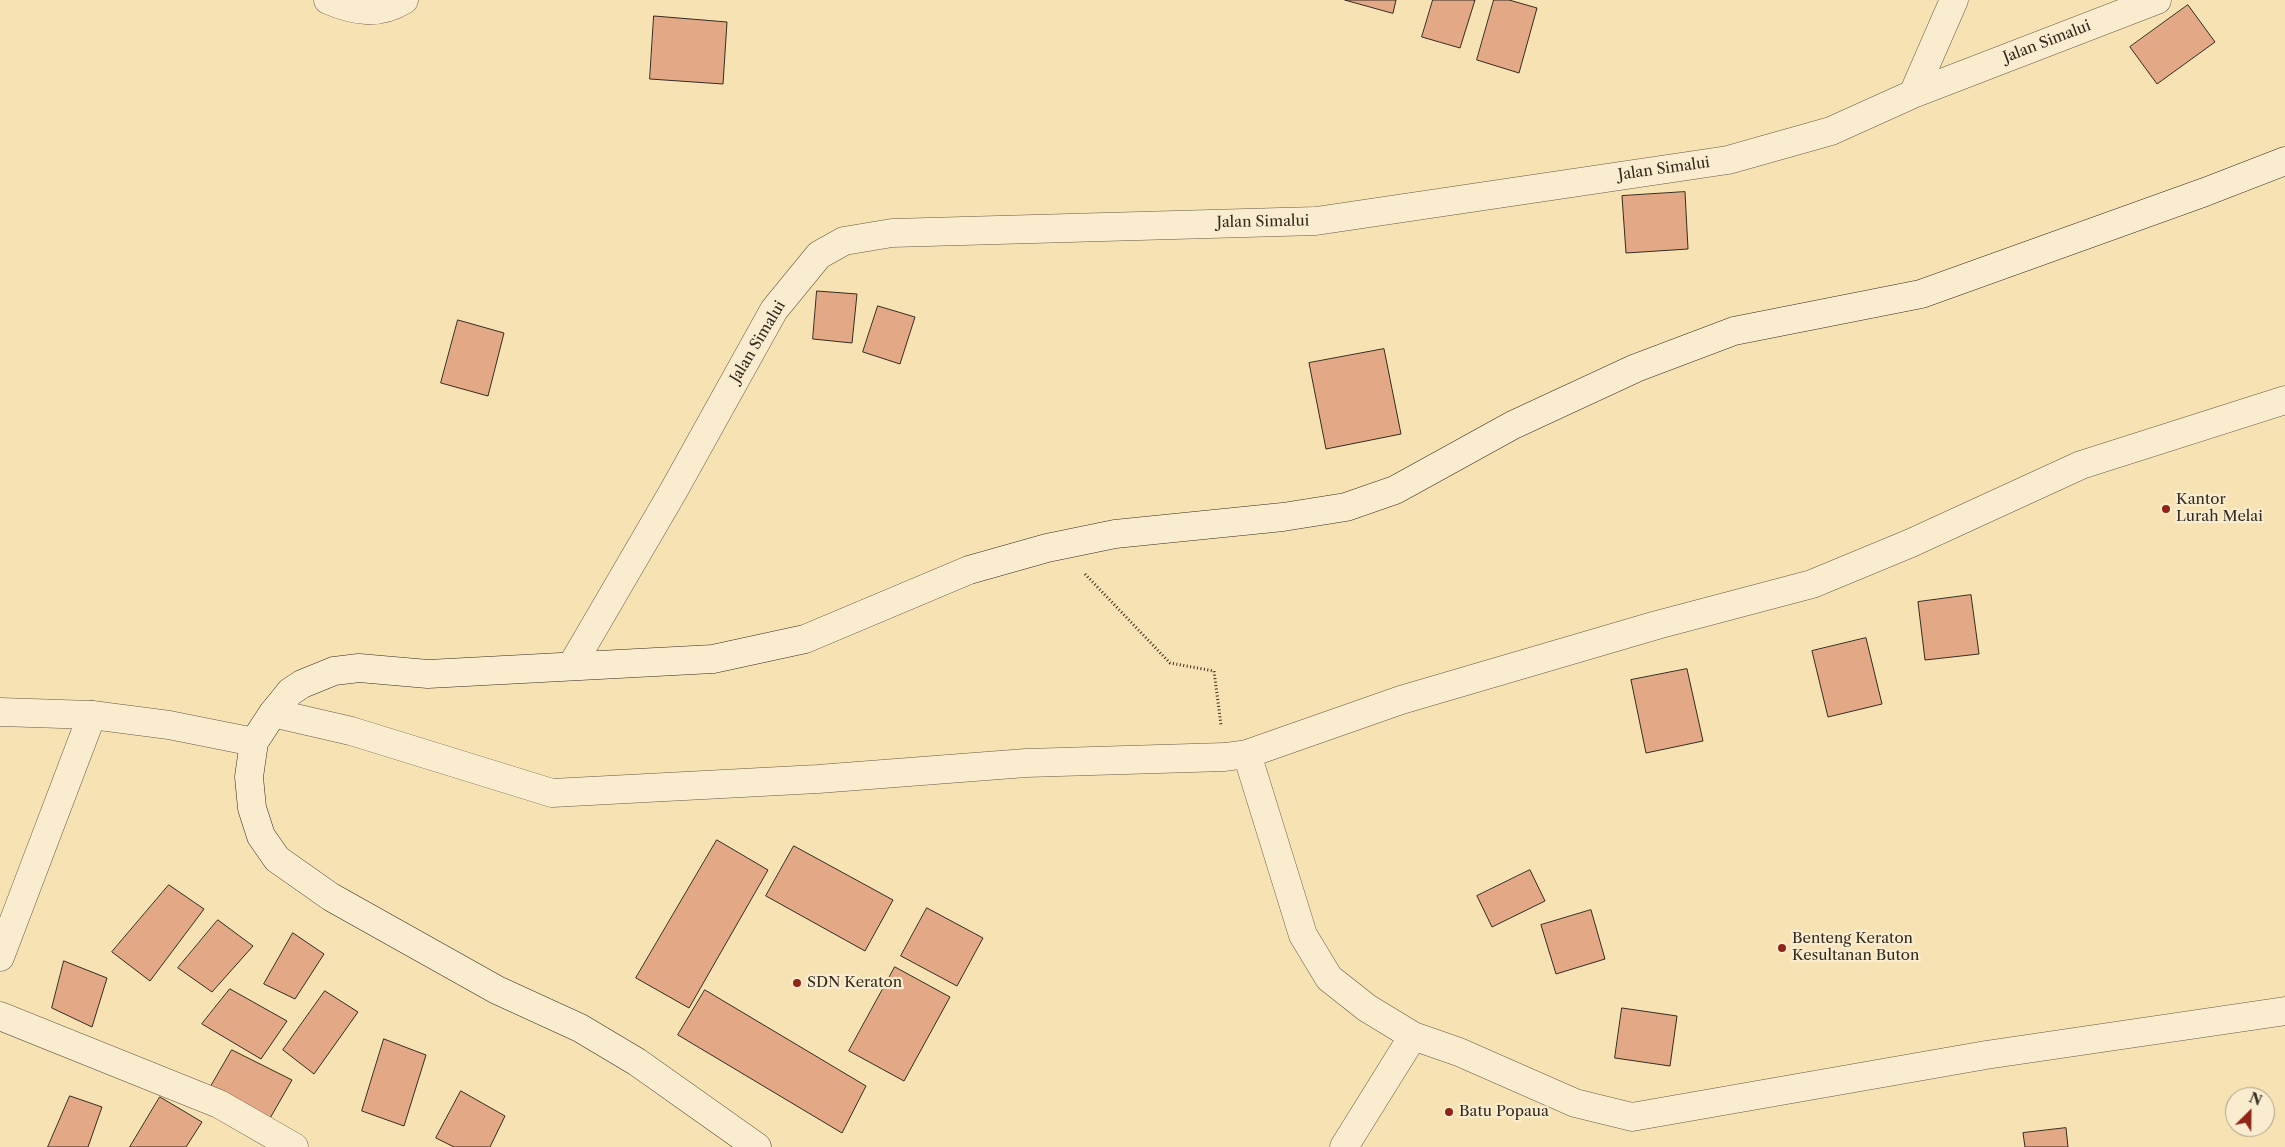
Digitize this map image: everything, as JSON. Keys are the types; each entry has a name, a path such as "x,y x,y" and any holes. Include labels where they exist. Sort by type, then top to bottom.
{"street":[{"path":"328,0 351,10 390,8 404,0"},
{"path":"1913,94 1954,0"},
{"name":"Jalan Simalui","path":"572,664 674,490 774,310 819,255 844,240 892,233 1316,221 1728,160 1831,131 1913,94 2157,0"},
{"path":"757,1147 637,1062 605,1042 580,1028 497,990 331,897 277,859 262,836 252,808 249,777 254,742 273,713 290,692 302,684 334,671 358,668 428,674 572,664 713,659 805,639 969,570 1067,543 1115,534 1283,517 1346,508 1395,490 1513,425 1636,368 1734,331 1921,294 2196,196 2285,161"},
{"path":"273,713 351,731 552,794 808,780 1026,763 1236,756 1410,697 1656,625 1812,584 1911,543 2082,465 2285,400"},
{"path":"0,712 92,715 169,724 254,742"},
{"path":"0,957 92,715"},
{"path":"1236,756 1303,935 1329,978 1367,1008 1414,1036 1459,1052 1575,1103 1632,1117 1986,1055 2285,1011"},
{"path":"0,1016 219,1104 294,1147"},
{"path":"1344,1147 1414,1036"}],"path":[{"path":"1067,543 1086,575 1170,663 1214,671 1236,756"}],"building":[{"path":"1345,0 1396,0 1393,13"},
{"path":"1433,0 1475,0 1460,48 1422,37"},
{"path":"1494,0 1509,0 1537,8 1519,73 1477,60"},
{"path":"2188,5 2215,42 2157,84 2130,47"},
{"path":"654,16 727,22 723,84 650,79"},
{"path":"1685,192 1688,249 1626,253 1622,196"},
{"path":"817,291 857,294 852,343 813,339"},
{"path":"878,306 915,317 900,364 863,352"},
{"path":"458,320 504,333 488,396 441,383"},
{"path":"1384,349 1401,434 1326,449 1309,363"},
{"path":"1971,595 1979,654 1925,660 1918,602"},
{"path":"1866,638 1882,704 1828,717 1812,651"},
{"path":"1687,669 1703,741 1646,753 1631,680"},
{"path":"717,840 768,870 689,1008 636,978"},
{"path":"794,846 893,900 865,951 766,896"},
{"path":"1530,870 1545,901 1492,927 1477,896"},
{"path":"169,885 204,909 150,981 112,952"},
{"path":"927,908 983,938 957,986 901,956"},
{"path":"1591,910 1605,959 1556,974 1541,925"},
{"path":"218,920 253,946 212,992 178,968"},
{"path":"293,933 324,954 295,999 264,984"},
{"path":"64,961 107,978 92,1027 52,1008"},
{"path":"895,967 950,997 904,1081 849,1051"},
{"path":"230,989 287,1021 261,1059 202,1024"},
{"path":"705,990 866,1086 842,1133 678,1035"},
{"path":"325,991 358,1012 314,1074 283,1050"},
{"path":"1622,1008 1677,1016 1670,1066 1615,1058"},
{"path":"384,1039 426,1055 404,1126 362,1111"},
{"path":"232,1050 292,1080 269,1120 210,1088"},
{"path":"461,1091 505,1116 490,1147 454,1147 436,1138"},
{"path":"70,1096 102,1107 88,1147 48,1147"},
{"path":"160,1097 202,1122 186,1147 130,1147"},
{"path":"2066,1128 2068,1147 2025,1147 2023,1133"}],"place":[{"name":"Kantor Lurah Melai","path":"2166,509"},
{"name":"Benteng Keraton Kesultanan Buton","path":"1782,948"},
{"name":"SDN Keraton","path":"797,983"},
{"name":"Batu Popaua","path":"1449,1112"}]}
